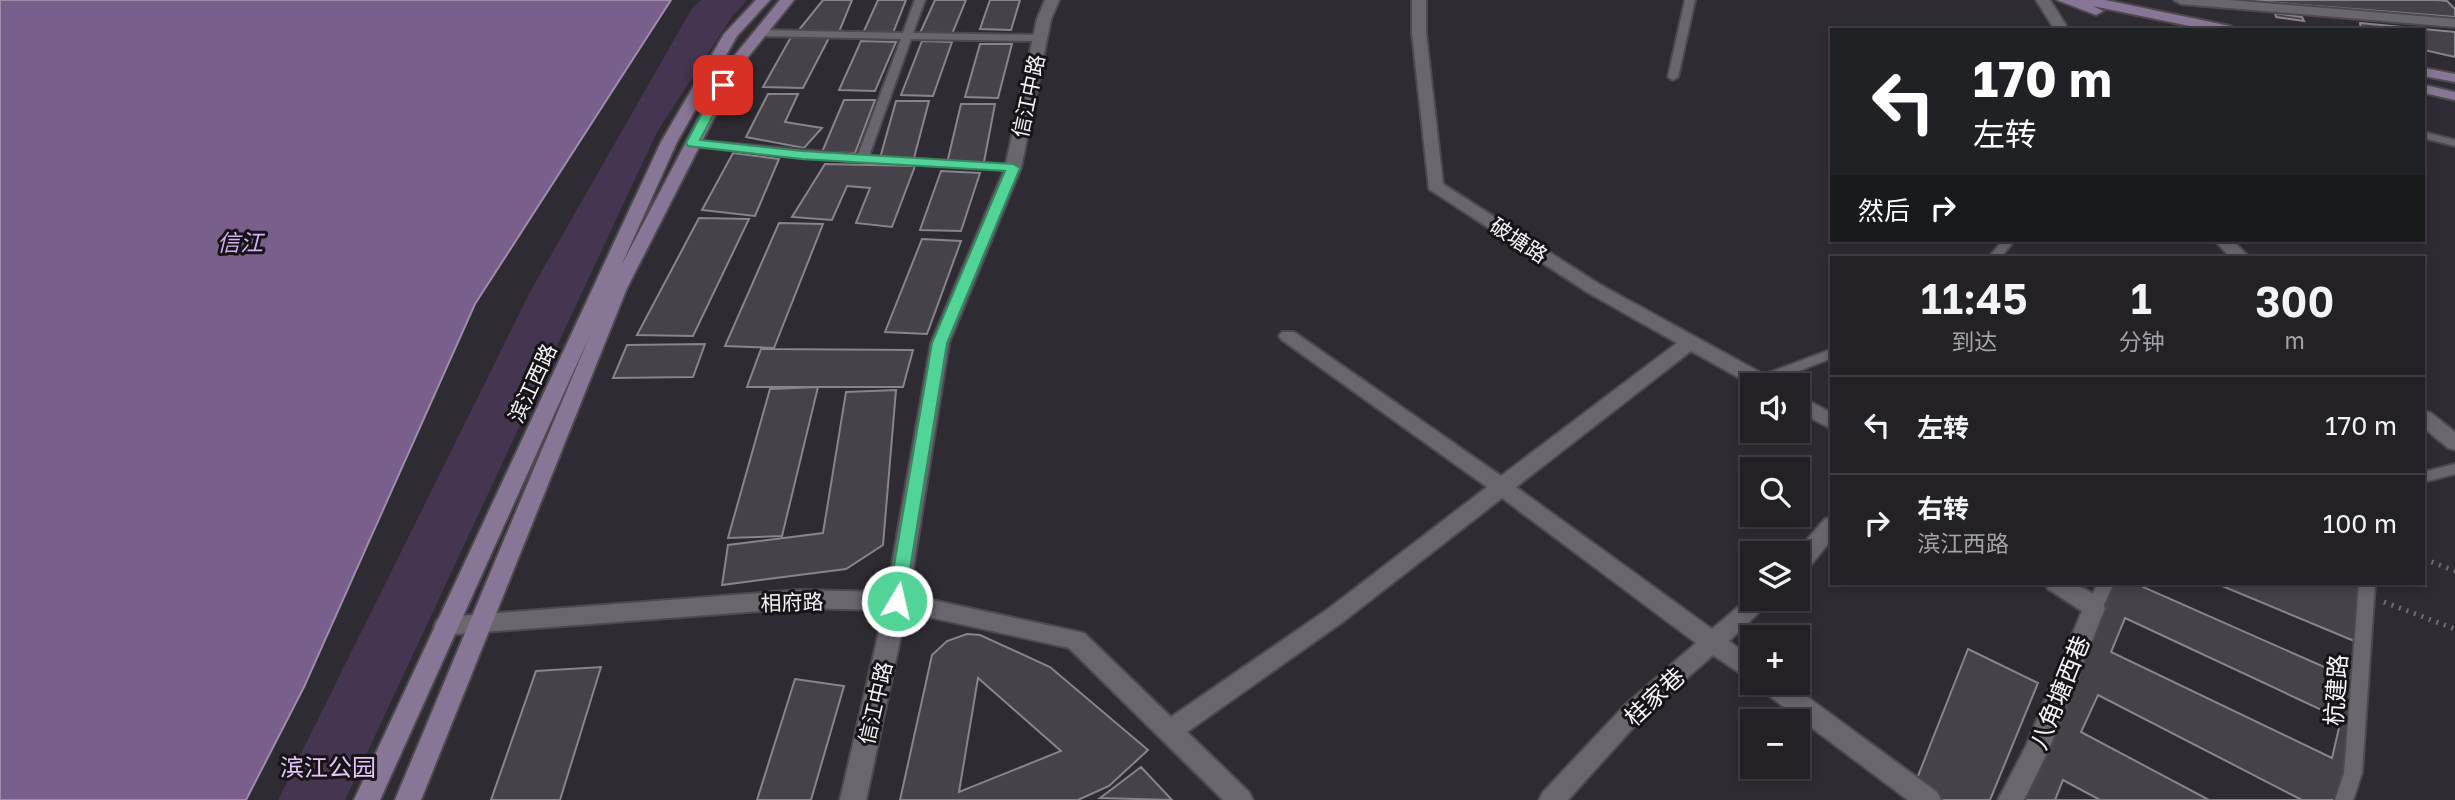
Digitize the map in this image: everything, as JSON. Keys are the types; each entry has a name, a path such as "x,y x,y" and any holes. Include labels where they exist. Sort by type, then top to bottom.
{"main road":[{"name":"滨江西路","path":"367,800 668,142 731,34 763,0"},
{"name":"滨江西路","path":"408,800 618,288 733,66 787,0"},
{"path":"2064,0 2119,18 2162,28"},
{"path":"2086,0 2220,28"},
{"path":"2425,72 2455,78"},
{"path":"2425,89 2455,96"}],"street":[{"name":"信江中路","path":"853,800 897,601 940,343 1013,168 1040,38 1052,0"},
{"name":"破塘路","path":"1419,0 1419,33 1435,186 1593,288 1746,373"},
{"path":"2043,0 2061,28"},
{"path":"2181,0 2455,23"},
{"path":"2224,242 2239,256"},
{"path":"1288,336 1503,488 1740,662"},
{"path":"1169,731 1336,615 1690,342"},
{"path":"1810,409 1830,421"},
{"path":"2425,419 2455,443"},
{"path":"1810,550 1830,526"},
{"path":"2059,585 2094,608"},
{"name":"相府路","path":"445,626 799,599 897,601 1076,640 1240,800"},
{"name":"八角塘西巷","path":"2011,800 2037,749 2094,608"},
{"name":"桂家巷","path":"1552,800 1633,712 1748,611"},
{"path":"1786,695 1927,800"}],"lane":[{"path":"862,159 920,0"},
{"path":"1674,77 1690,0"},
{"path":"758,33 1040,38"},
{"path":"2425,135 2455,143"},
{"path":"692,143 862,159 1013,168"},
{"path":"1995,256 2008,242"},
{"path":"1787,373 1830,354"},
{"path":"2425,477 2455,469"},
{"name":"八角塘西巷","path":"2094,608 2105,585"},
{"name":"杭建路","path":"2344,800 2353,773 2367,589"}],"path":[{"path":"2425,559 2455,571"},
{"path":"2367,589 2455,629"}],"green space":[{"name":"滨江公园","path":"701,0 747,0 731,18 657,132 345,800 278,800 530,292 691,10"}],"water":[{"name":"信江","path":"0,0 671,0 475,304 304,687 246,800 0,800"}],"building":[{"path":"823,0 852,0 839,32 798,31"},
{"path":"878,0 906,0 893,33 863,33"},
{"path":"935,0 966,0 952,34 920,33"},
{"path":"990,0 1020,0 1011,30 980,29"},
{"path":"2240,0 2436,0 2447,1 2455,9 2455,17"},
{"path":"2275,13 2302,17 2304,21 2276,17"},
{"path":"2360,23 2413,28 2361,28"},
{"path":"2425,29 2455,32 2455,57 2425,50"},
{"path":"791,37 829,38 803,88 763,87"},
{"path":"861,41 896,42 875,91 839,90"},
{"path":"922,41 952,42 933,96 901,95"},
{"path":"980,44 1012,44 998,98 965,97"},
{"path":"768,94 798,94 785,122 822,128 804,148 746,137"},
{"path":"844,100 875,100 855,153 822,152"},
{"path":"896,101 929,101 914,158 880,158"},
{"path":"961,104 995,104 984,162 947,163"},
{"path":"733,153 779,159 755,216 702,210"},
{"path":"825,164 915,166 892,227 856,223 870,188 847,186 832,220 792,217"},
{"path":"941,171 980,173 961,231 920,230"},
{"path":"699,218 749,219 693,336 637,335"},
{"path":"779,223 823,224 774,348 725,346"},
{"path":"922,239 961,241 927,334 885,332"},
{"path":"705,344 693,377 613,378 627,345"},
{"path":"761,349 913,350 903,387 747,387"},
{"path":"818,387 782,536 728,538 770,389"},
{"path":"896,390 883,545 846,569 722,585 728,545 823,533 846,392"},
{"path":"2105,585 2367,585 2353,773 2344,800 2011,800"},
{"path":"2220,585 2359,643 2356,681 2143,587"},
{"path":"2125,618 2341,719 2332,758 2111,652"},
{"path":"967,634 980,635 1050,667 1148,750 1109,786 1078,800 900,800 932,655 947,641","holes":["978,678 1061,751 959,792"]},
{"path":"1968,649 2038,683 1990,800 1943,800 1916,781"},
{"path":"601,667 560,800 491,800 536,671"},
{"path":"795,679 844,686 811,800 757,800"},
{"path":"2098,695 2302,800 2209,800 2081,732"},
{"path":"1141,767 1172,800 1100,798"},
{"path":"2063,780 2100,800 2055,800"}],"route":[{"path":"723,85 692,143 802,155 1013,168 940,343 897,601"}]}
